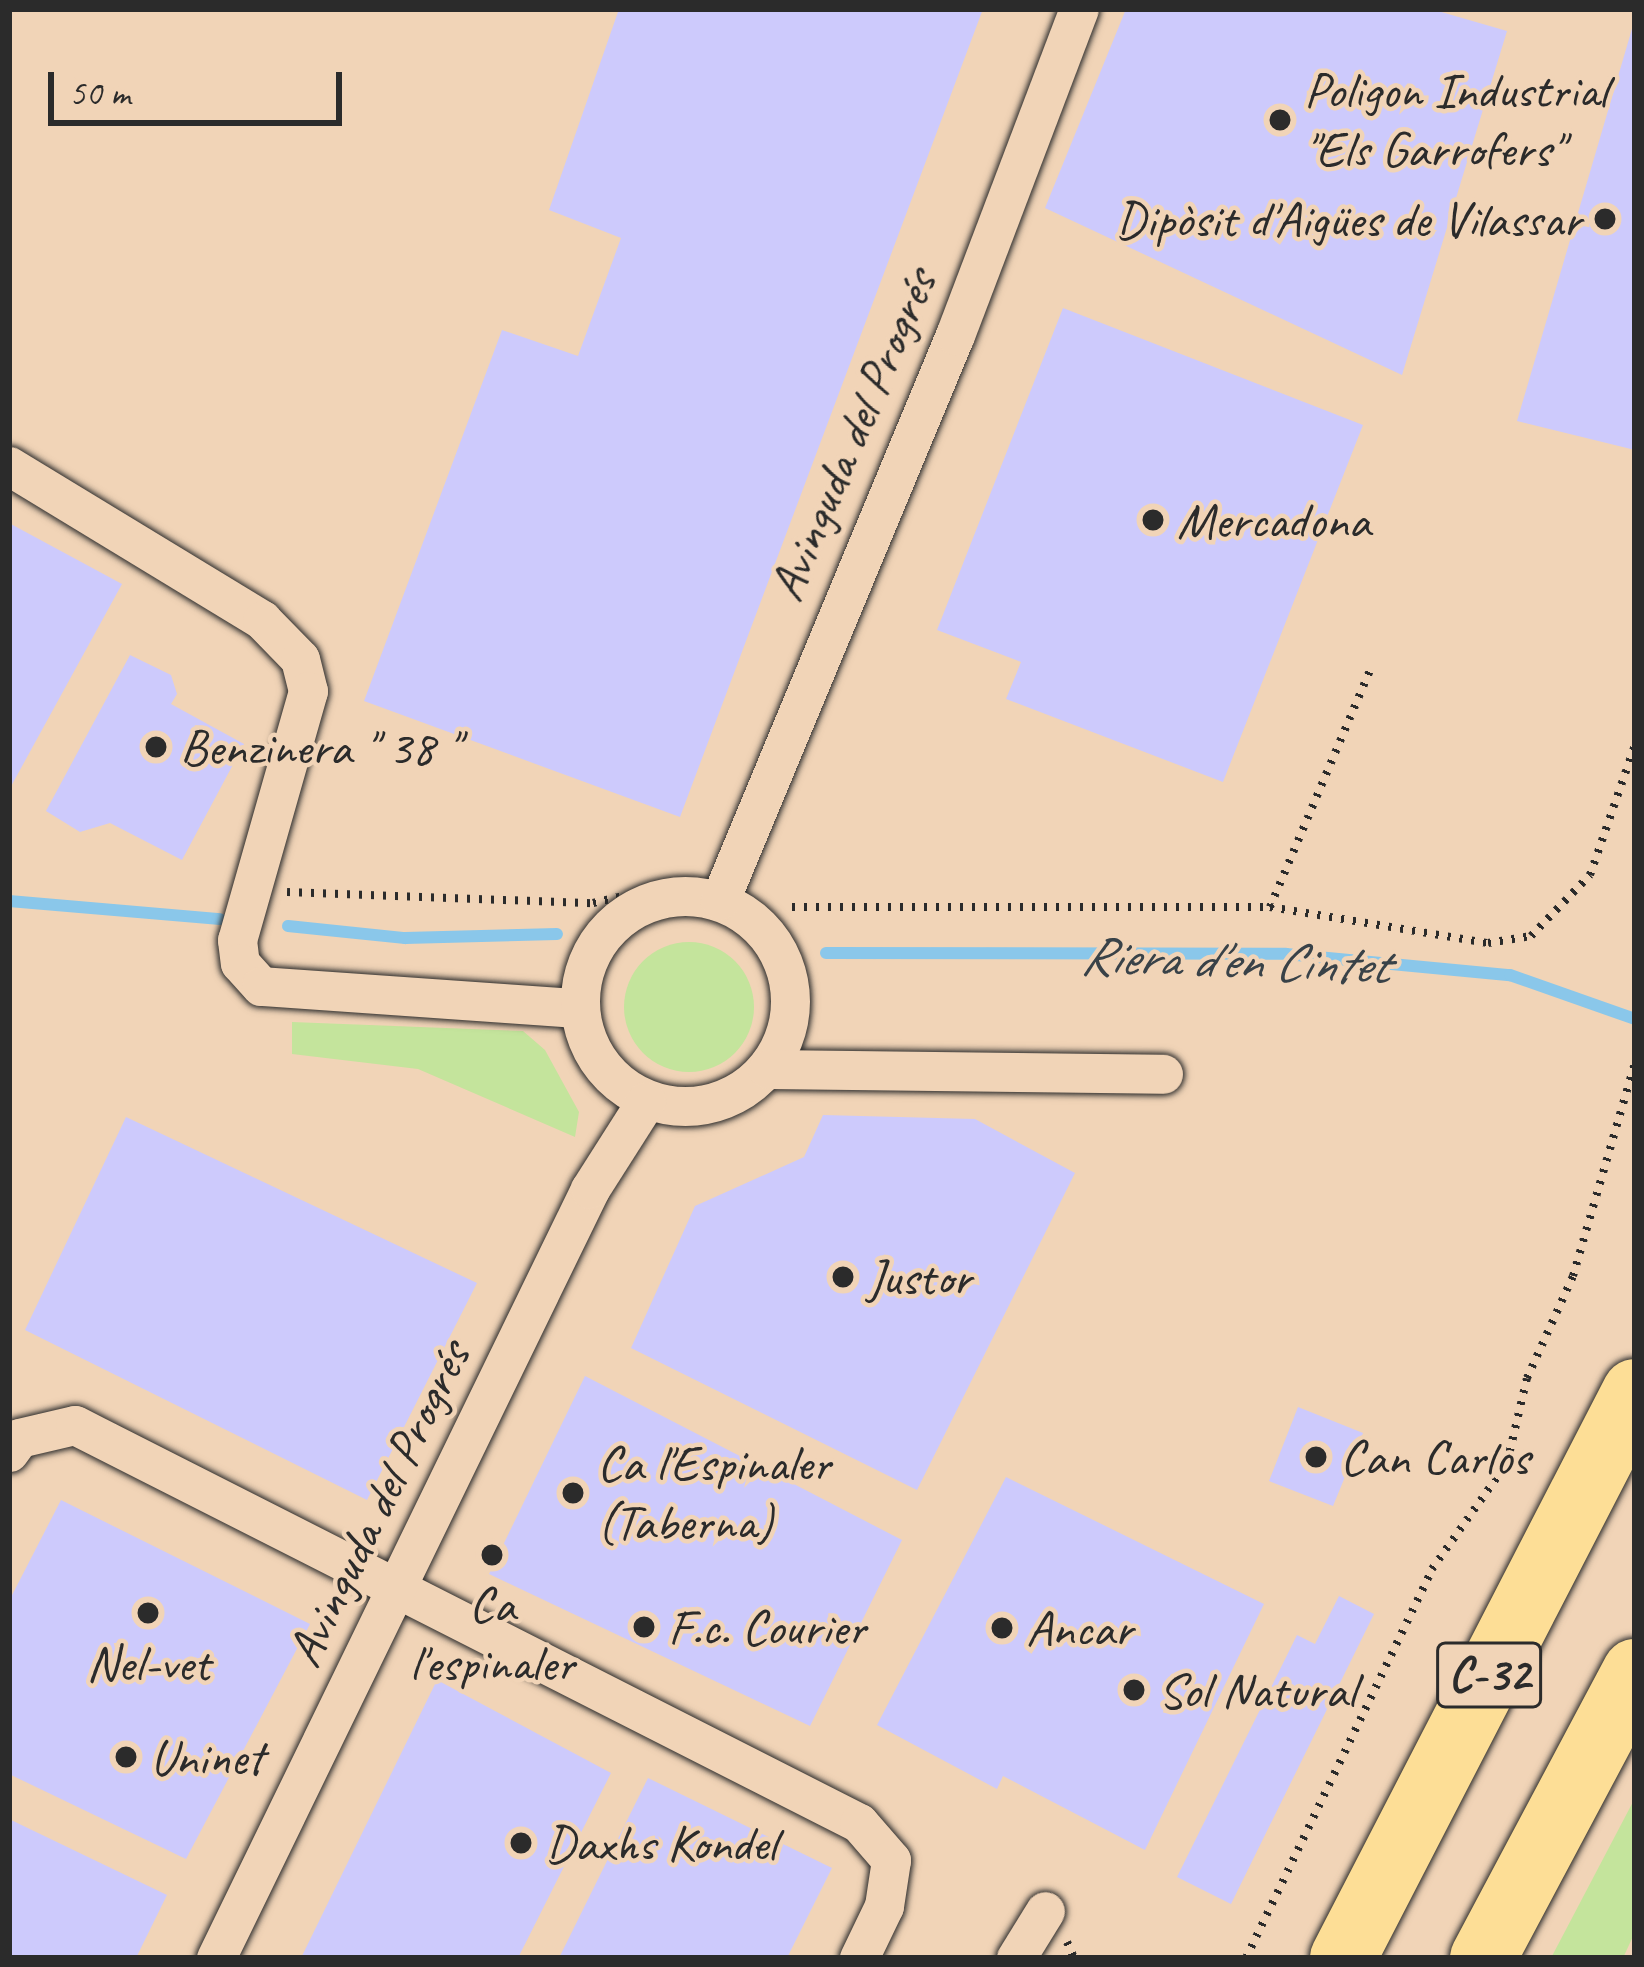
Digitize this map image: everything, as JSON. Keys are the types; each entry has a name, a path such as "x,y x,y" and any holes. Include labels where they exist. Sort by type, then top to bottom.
{"highway":[{"name":"C-32","path":"1343,1958 1635,1393"},
{"name":"C-32","path":"1483,1958 1635,1672"}],"street":[{"name":"Avinguda del Progrés","path":"726,886 955,335 1079,9"},
{"path":"9,466 262,620 300,659 308,691 237,940 240,964 261,986 579,1008"},
{"path":"726,886 761,926 789,975 790,1021 768,1069 737,1095 700,1107 646,1101 595,1058 579,1008 588,957 615,921 648,902 726,886"},
{"path":"768,1069 1163,1074"},
{"name":"Avinguda del Progrés","path":"216,1958 590,1190 646,1101"},
{"path":"9,1452 19,1438 75,1425 859,1823 892,1860 884,1906 859,1958"},
{"path":"1016,1958 1045,1911"}],"path":[{"path":"1270,907 1371,668"},
{"path":"792,907 1270,907 1489,943 1531,936 1590,875 1635,745"},
{"path":"283,871 277,892 593,903 726,886"},
{"path":"1246,1958 1432,1569 1507,1463 1527,1378 1573,1276 1635,1062"}],"green space":[{"path":"689,942 714,947 735,961 749,982 754,1007 749,1032 735,1053 714,1067 689,1072 664,1067 643,1053 629,1032 624,1007 629,982 643,961 664,947"},
{"path":"292,1022 523,1031 545,1050 579,1112 575,1137 418,1069 292,1054"},
{"path":"1635,1798 1635,1932 1623,1958 1551,1958"}],"building":[{"path":"619,9 983,9 680,817 364,701 502,330 578,356 621,238 549,210"},
{"name":"Poligon Industrial \"Els Garrofers\"","path":"1126,9 1431,9 1507,31 1402,375 1045,208"},
{"name":"Dipòsit d'Aigües de Vilassar","path":"1635,22 1635,450 1517,421"},
{"name":"Mercadona","path":"1063,308 1363,425 1223,782 1006,699 1021,662 937,630"},
{"path":"9,523 122,584 9,790"},
{"path":"130,655 171,675 177,694 171,704 244,744 182,860 110,823 80,832 46,811"},
{"name":"Justor","path":"823,1115 975,1119 1075,1173 917,1490 631,1348 695,1206 804,1157"},
{"path":"126,1117 477,1283 367,1500 25,1330"},
{"path":"585,1376 902,1540 810,1726 489,1574"},
{"name":"Can Carlos","path":"1298,1407 1363,1433 1333,1506 1269,1481"},
{"path":"1006,1477 1264,1604 1145,1850 1003,1776 997,1789 877,1725"},
{"path":"61,1500 310,1624 186,1859 9,1774 9,1601"},
{"path":"1339,1596 1374,1614 1231,1904 1177,1877 1297,1635 1315,1644"},
{"path":"437,1680 611,1773 518,1958 301,1958"},
{"path":"648,1778 832,1868 787,1958 559,1958"},
{"path":"9,1819 167,1895 136,1958 9,1958"}],"waterway":[{"name":"Riera d'en Cintet","path":"9,901 220,919"},
{"name":"Riera d'en Cintet","path":"288,926 405,938 557,934"},
{"name":"Riera d'en Cintet","path":"826,953 1286,954 1510,975 1635,1019"}],"place":[{"name":"Poligon Industrial \"Els Garrofers\"","path":"1280,120"},
{"name":"Dipòsit d'Aigües de Vilassar","path":"1605,219"},
{"name":"Mercadona","path":"1153,520"},
{"name":"Benzinera \" 38 \"","path":"156,747"},
{"name":"Justor","path":"843,1277"},
{"name":"Can Carlos","path":"1316,1457"},
{"name":"Ca l'Espinaler (Taberna)","path":"573,1493"},
{"name":"Ca l'espinaler","path":"492,1555"},
{"name":"Nel-vet","path":"148,1613"},
{"name":"F.c. Courier","path":"644,1627"},
{"name":"Ancar","path":"1002,1628"},
{"name":"Sol Natural","path":"1134,1690"},
{"name":"Uninet","path":"126,1757"},
{"name":"Daxhs Kondel","path":"521,1843"}]}
